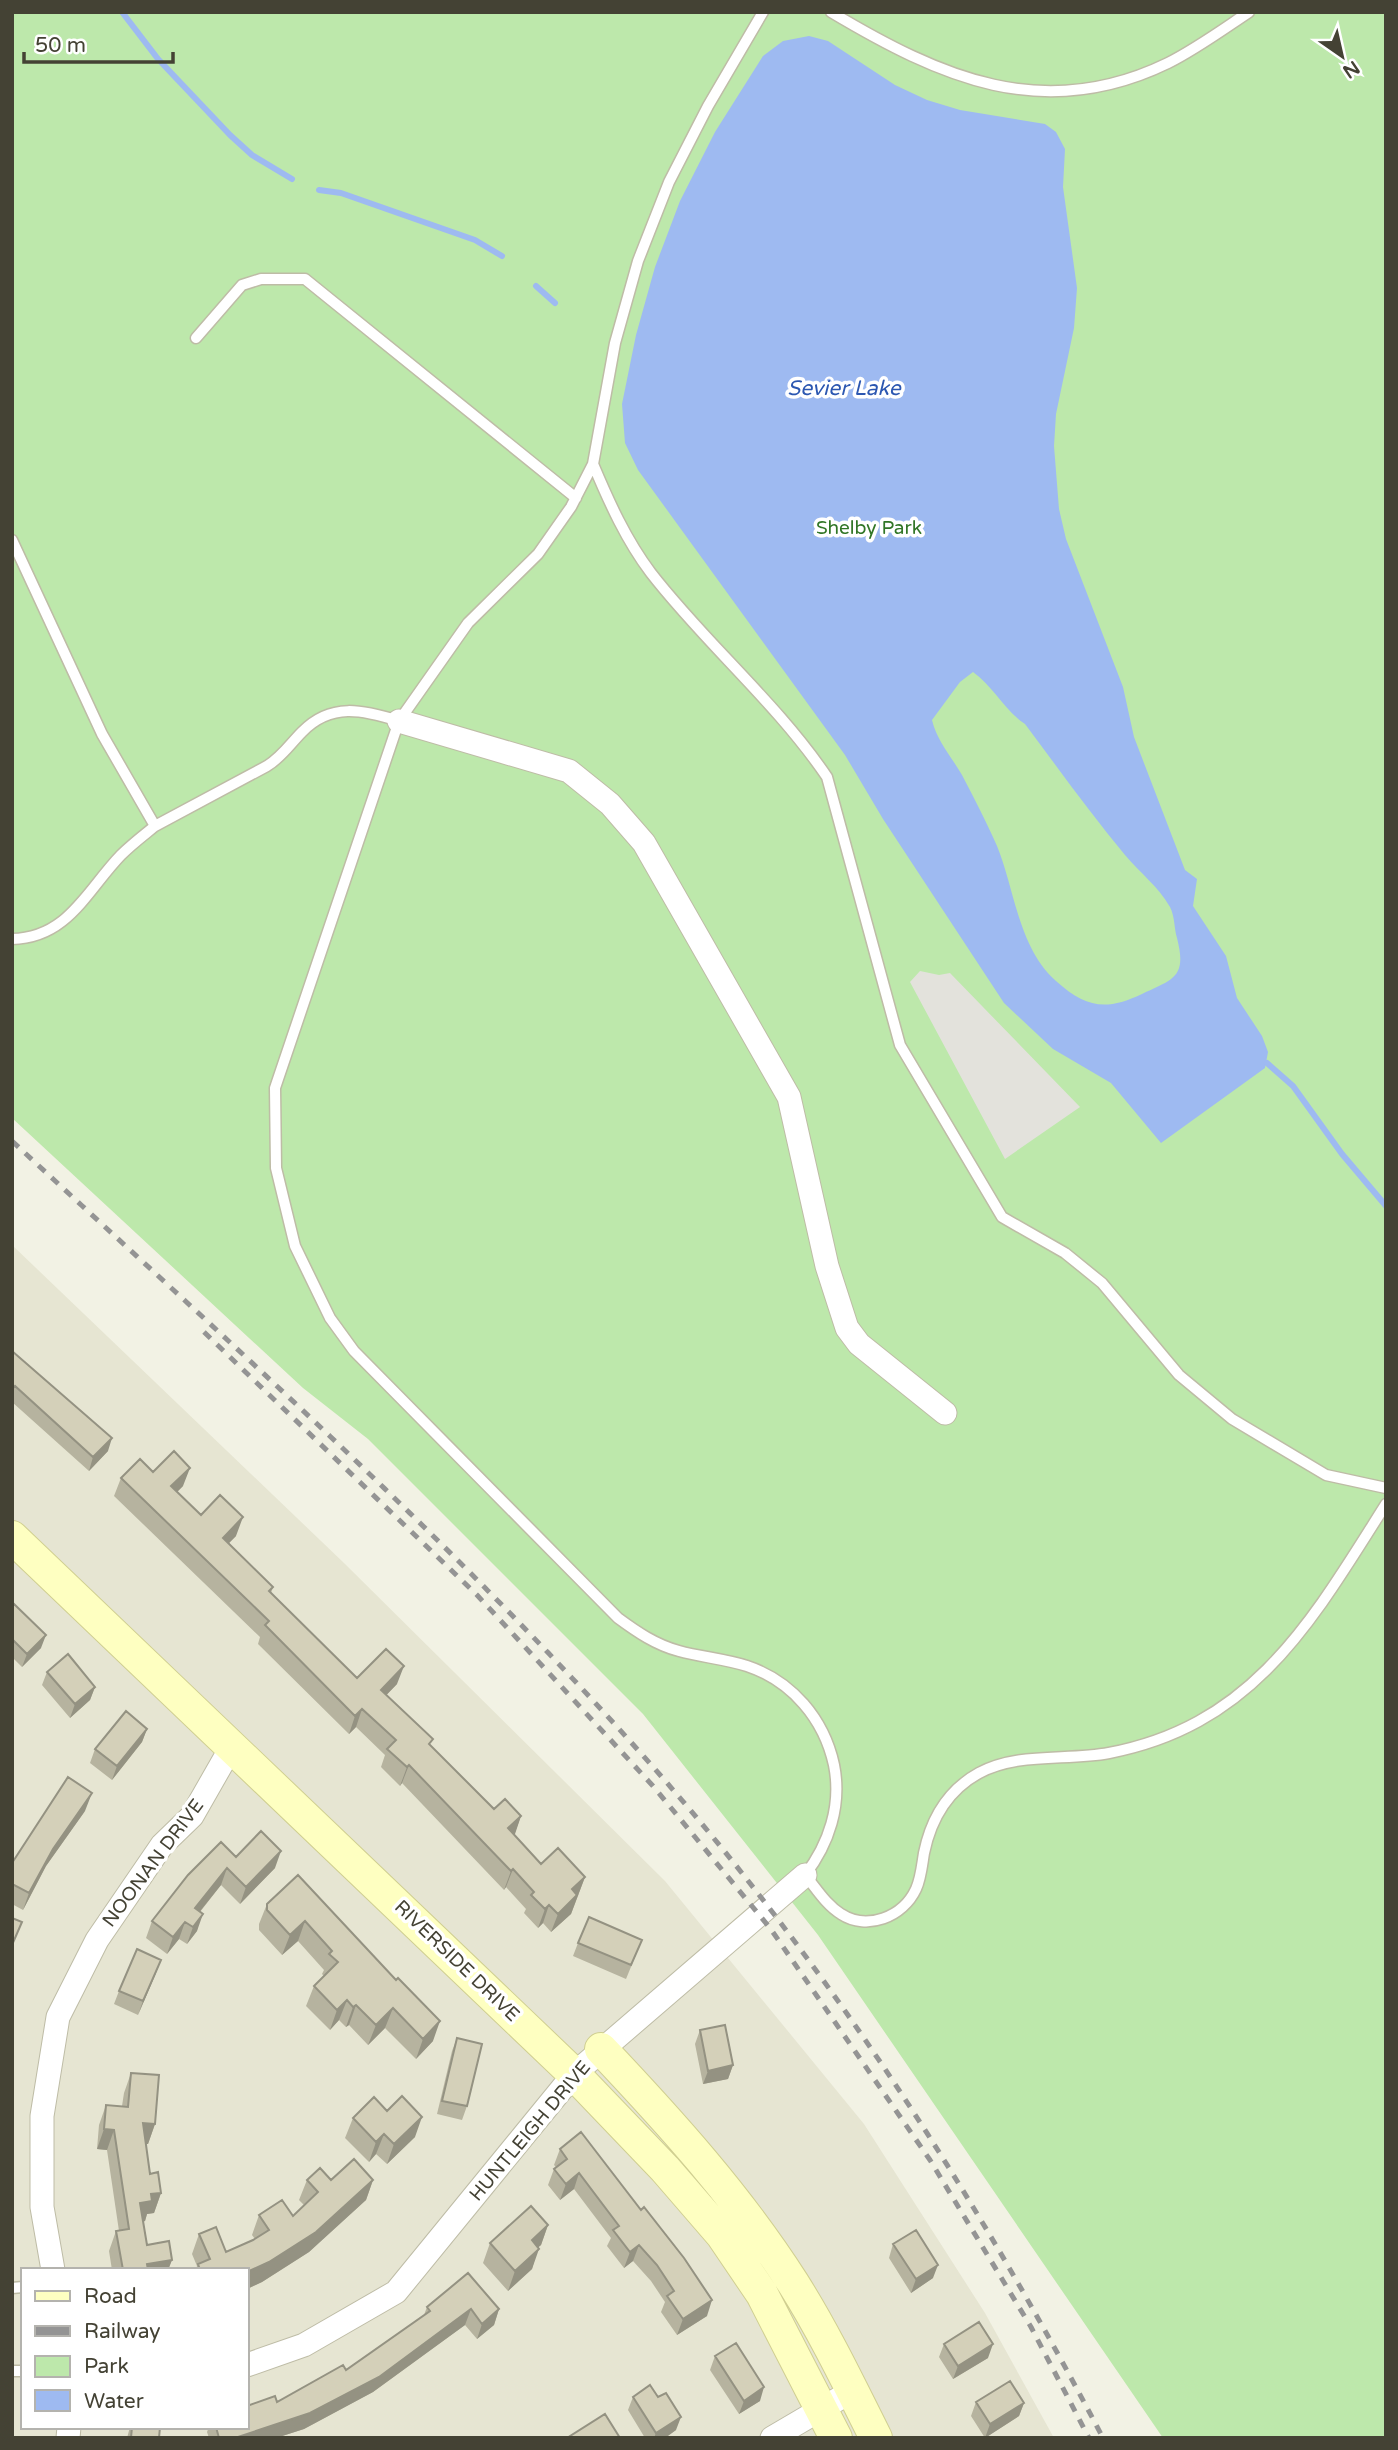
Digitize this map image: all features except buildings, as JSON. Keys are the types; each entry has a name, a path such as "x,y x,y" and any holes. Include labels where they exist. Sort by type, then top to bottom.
{"street":[{"path":"398,721 569,772 590,786 628,823 658,866 789,1097 827,1266 847,1328 859,1344 945,1413"},
{"name":"RIVERSIDE DRIVE","path":"12,1537 574,2074 665,2169 722,2235 762,2294 836,2438"},
{"name":"NOONAN DRIVE","path":"52,2268 42,2207 42,2116 58,2017 97,1940 162,1845 192,1816 232,1746"},
{"name":"HUNTLEIGH DRIVE","path":"248,2365 304,2345 396,2292 574,2074 805,1875"},
{"path":"601,2049 688,2142 729,2192 794,2285 876,2438"},
{"path":"772,2438 852,2391"}],"lane":[{"path":"763,12 708,106 669,182 638,261 615,343 593,464 576,498 538,554 468,623 398,721 275,1088 276,1168 295,1246 330,1318 354,1351 618,1618 662,1645 762,1672 789,1689 811,1712 832,1755 836,1803 829,1834 805,1875 832,1907 845,1916 867,1922 887,1917 903,1907 915,1892 933,1821 956,1790 977,1774 1014,1761 1109,1753 1178,1731 1227,1704 1261,1678 1293,1644 1324,1602 1386,1504"},
{"path":"831,12 887,46 948,74 1010,89 1042,91 1105,85 1136,76 1194,50 1249,12"},
{"path":"196,338 242,285 261,279 304,279 576,498"},
{"path":"593,464 620,523 650,571 803,742 827,776 900,1045 1002,1217 1065,1253 1101,1283 1179,1375 1232,1419 1326,1475 1386,1488"},
{"path":"12,540 102,733 155,826"},
{"path":"12,939 41,935 64,922 120,856 155,826 267,766 283,754 308,726 332,713 359,709 398,721"}],"shaded area":[{"path":"920,971 939,975 950,973 1080,1107 1005,1159 910,982"},
{"path":"12,1245 344,1563 665,1881 864,2124 985,2313 1054,2438 12,2438"}],"green space":[{"name":"Shelby Park","path":"12,12 1386,12 1386,2438 1163,2438 818,1935 643,1714 368,1439 303,1388 12,1118"}],"water":[{"name":"Sevier Lake","path":"809,36 828,41 895,85 927,100 960,110 1045,124 1056,132 1065,149 1063,187 1077,288 1074,328 1056,414 1054,446 1059,509 1066,539 1123,687 1134,737 1185,870 1197,879 1193,906 1226,956 1237,998 1262,1036 1268,1052 1265,1068 1161,1143 1111,1083 1053,1049 1004,1003 883,819 845,755 638,470 625,443 622,404 636,335 655,267 680,201 715,132 763,56 783,41","holes":["973,672 1025,724 1112,839 1170,907 1180,951 1179,969 1170,980 1118,1003 1097,1004 1077,997 1067,990 1043,967 1033,952 1025,935 997,846 962,775 937,735 932,720 960,682"]}],"waterway":[{"path":"122,12 158,59 230,135 252,155 292,179"},
{"path":"319,190 341,193 475,240 502,256"},
{"path":"536,286 555,303"},
{"path":"1267,1063 1293,1086 1342,1154 1386,1206"}],"railway":[{"path":"12,1141 262,1372 426,1529 585,1692 725,1852 787,1931 902,2094 1007,2264 1103,2438"},
{"path":"204,1332 477,1595 653,1786 770,1928 930,2160 1031,2327 1089,2438"}]}
